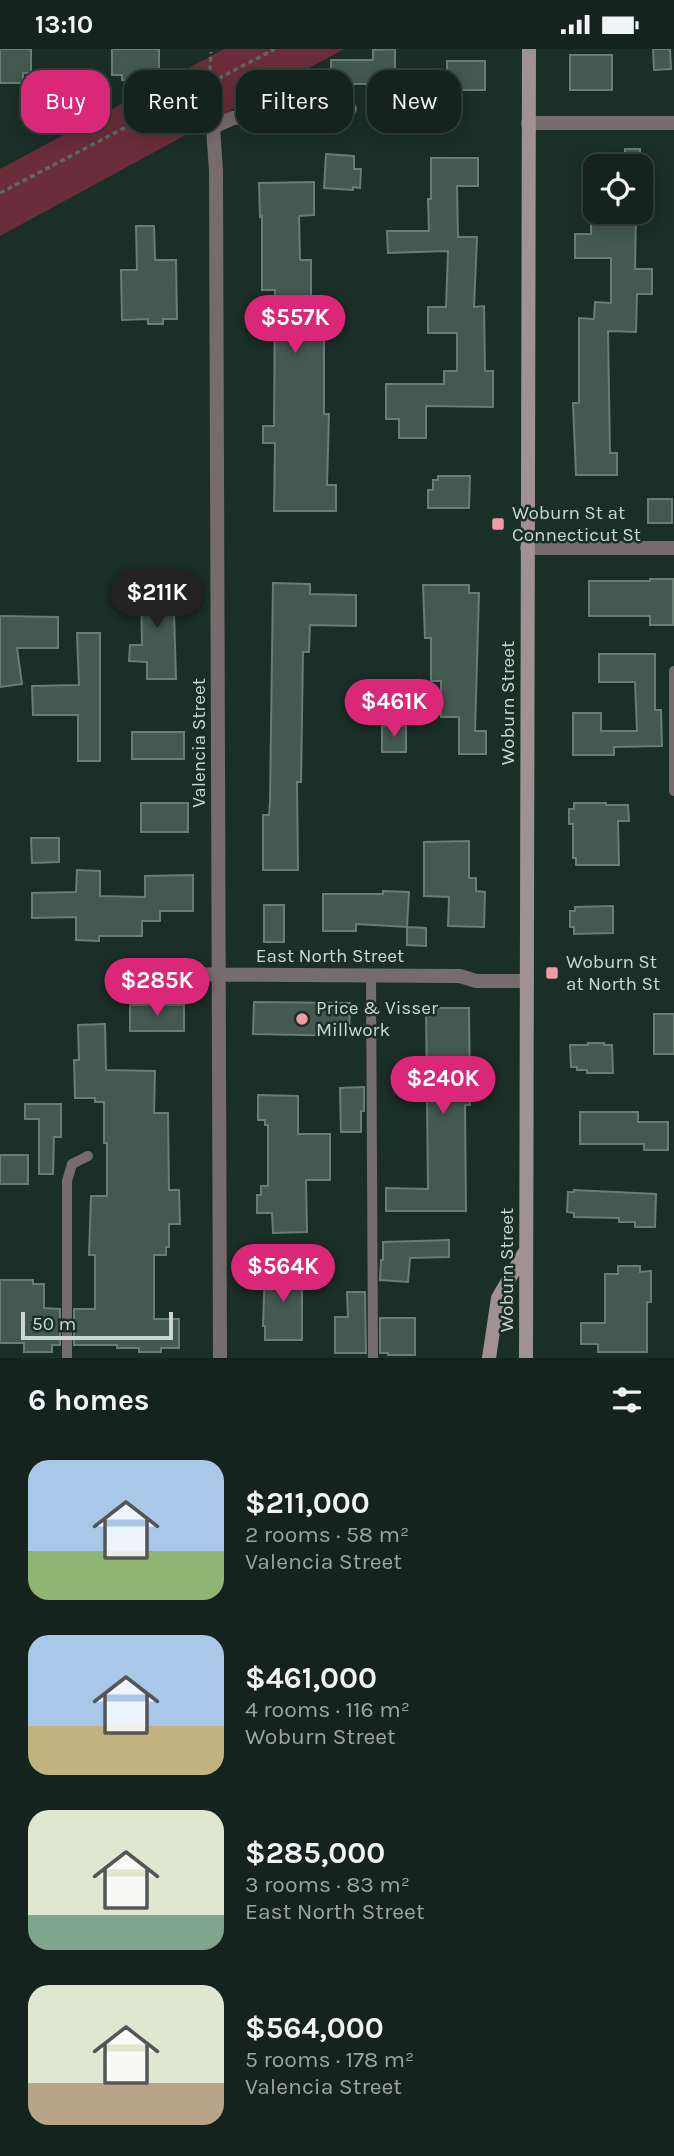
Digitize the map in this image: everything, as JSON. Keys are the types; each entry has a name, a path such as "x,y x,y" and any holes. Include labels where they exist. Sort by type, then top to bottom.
{"main road":[{"name":"Woburn Street","path":"526,1358 528,49"},
{"path":"489,1358 498,1298 526,1248"}],"street":[{"path":"528,123 674,123"},
{"name":"Valencia Street","path":"213,133 216,171 220,1358"},
{"path":"527,548 674,548"},
{"name":"East North Street","path":"132,975 460,976 476,981 527,981"}],"lane":[{"path":"674,671 674,791"},
{"path":"371,975 373,1358"},
{"path":"67,1358 67,1181 72,1164 88,1156"}],"path":[{"path":"222,77 275,49"},
{"path":"210,70 211,52"},
{"path":"0,193 124,128"}],"shaded area":[{"path":"224,49 344,49 305,70 236,70 236,108 222,115 222,70 185,70"},
{"path":"124,103 124,133 189,133 0,236 0,169 67,133 110,133 110,110"}],"building":[{"path":"0,49 31,49 31,70 21,70 21,83 0,83"},
{"path":"112,49 159,49 159,70 124,70 124,80 122,75 112,75"},
{"path":"395,49 395,70 367,70 367,84 353,84 353,70 331,70 331,60 373,60 373,50"},
{"path":"653,49 670,49 671,69 654,70"},
{"path":"570,55 612,55 612,90 570,90"},
{"path":"447,61 485,61 485,90 461,90 461,70 447,70"},
{"path":"625,149 640,149 640,154 625,154"},
{"path":"326,154 354,156 354,169 361,169 360,188 324,188"},
{"path":"431,158 478,158 478,186 457,186 458,237 477,237 474,307 484,306 485,371 493,371 493,407 426,406 426,438 399,438 399,419 386,419 386,384 444,384 444,371 457,371 457,333 428,333 428,307 446,307 448,251 388,253 387,231 429,231"},
{"path":"314,182 314,215 299,216 300,260 311,260 311,303 324,303 324,414 329,414 327,485 336,485 336,511 274,511 275,443 263,443 263,426 274,426 275,290 262,290 259,183"},
{"path":"591,224 636,224 635,269 652,269 652,294 637,294 636,332 608,331 610,453 617,453 617,475 576,475 573,403 579,403 579,318 594,319 595,302 611,303 611,258 575,258 575,234 591,234"},
{"path":"136,226 154,226 155,260 176,260 177,319 163,319 163,324 148,324 148,319 122,320 121,270 137,270"},
{"path":"438,476 470,476 469,508 428,508 428,490 433,490 433,480 438,480"},
{"path":"648,499 672,499 672,523 648,523"},
{"path":"673,579 673,625 650,625 650,616 589,616 589,581"},
{"path":"141,580 173,580 176,679 147,679 147,662 129,661 130,645 142,645"},
{"path":"273,583 310,584 310,594 356,595 356,626 310,625 309,652 303,652 301,782 297,782 298,870 263,870 263,815 269,815 270,802"},
{"path":"423,585 469,585 469,593 479,593 475,731 486,731 486,754 459,754 459,717 441,717 441,681 431,681 431,638 425,638"},
{"path":"0,616 58,617 58,648 17,648 22,684 0,687"},
{"path":"77,633 100,633 100,761 78,761 78,715 33,715 32,686 79,685"},
{"path":"599,654 655,654 655,710 661,710 662,746 614,747 614,755 573,755 573,713 601,713 601,731 637,731 635,682 599,682"},
{"path":"382,726 406,726 406,752 382,752"},
{"path":"132,732 184,732 184,759 132,759"},
{"path":"141,803 188,803 188,832 141,832"},
{"path":"574,803 628,805 629,821 618,821 619,865 576,865 576,858 573,858 573,824 569,824 569,809 574,809"},
{"path":"31,838 59,838 59,862 32,863"},
{"path":"469,841 469,878 476,878 476,891 485,892 484,927 448,926 449,897 424,896 424,842"},
{"path":"77,870 100,871 100,896 145,897 145,876 193,875 193,911 160,911 160,921 142,921 142,936 99,936 99,941 76,940 76,917 32,918 32,893 76,892"},
{"path":"383,891 409,892 407,927 356,924 356,931 323,931 323,894 383,894"},
{"path":"264,905 284,905 284,942 264,942"},
{"path":"613,906 613,933 574,934 574,927 570,927 570,911 575,911 575,907"},
{"path":"407,927 426,928 426,946 407,945"},
{"name":"Price & Visser Millwork","path":"254,1002 350,1003 349,1036 253,1034"},
{"path":"130,1005 184,1005 184,1031 130,1031"},
{"path":"426,1008 469,1008 470,1105 465,1105 466,1211 386,1211 386,1188 428,1189"},
{"path":"654,1014 674,1014 674,1054 654,1054"},
{"path":"105,1024 106,1070 155,1071 154,1113 168,1113 169,1190 179,1190 180,1224 169,1224 169,1247 166,1247 166,1255 154,1255 154,1319 179,1319 179,1348 161,1348 161,1352 139,1352 139,1348 117,1348 117,1345 74,1345 74,1309 95,1309 95,1255 89,1255 91,1196 107,1196 107,1143 104,1143 104,1102 95,1102 95,1098 75,1098 74,1060 79,1060 78,1025"},
{"path":"570,1045 612,1045 613,1073 587,1073 587,1070 571,1067"},
{"path":"364,1087 361,1132 341,1132 340,1088"},
{"path":"258,1095 298,1096 298,1134 330,1134 330,1180 306,1180 307,1232 273,1233 272,1213 257,1213 257,1195 261,1195 261,1186 268,1186 268,1125 265,1125 265,1120 258,1120"},
{"path":"25,1104 61,1104 61,1137 54,1137 53,1174 39,1174 39,1119 25,1119"},
{"path":"580,1112 638,1112 638,1122 668,1122 668,1150 644,1150 644,1144 580,1144"},
{"path":"0,1155 28,1155 28,1184 0,1184"},
{"path":"574,1190 656,1194 655,1227 635,1227 635,1222 619,1222 619,1218 574,1217 574,1213 567,1212 568,1192"},
{"path":"449,1240 449,1257 410,1258 408,1282 380,1280 383,1242"},
{"path":"618,1266 640,1266 640,1272 651,1271 651,1302 647,1302 647,1352 598,1352 598,1344 581,1344 581,1323 605,1323 605,1274 618,1274"},
{"path":"265,1268 302,1268 302,1340 265,1340"},
{"path":"0,1280 33,1280 33,1284 44,1284 44,1308 60,1309 60,1345 52,1345 52,1352 24,1352 24,1343 0,1343"},
{"path":"347,1292 365,1292 366,1353 335,1353 335,1317 348,1317"},
{"path":"380,1318 415,1318 415,1355 380,1353"}],"place":[{"name":"Woburn St at Connecticut St","path":"498,524"},
{"name":"Woburn St at North St","path":"552,973"},
{"name":"Price & Visser Millwork","path":"302,1019"}]}
